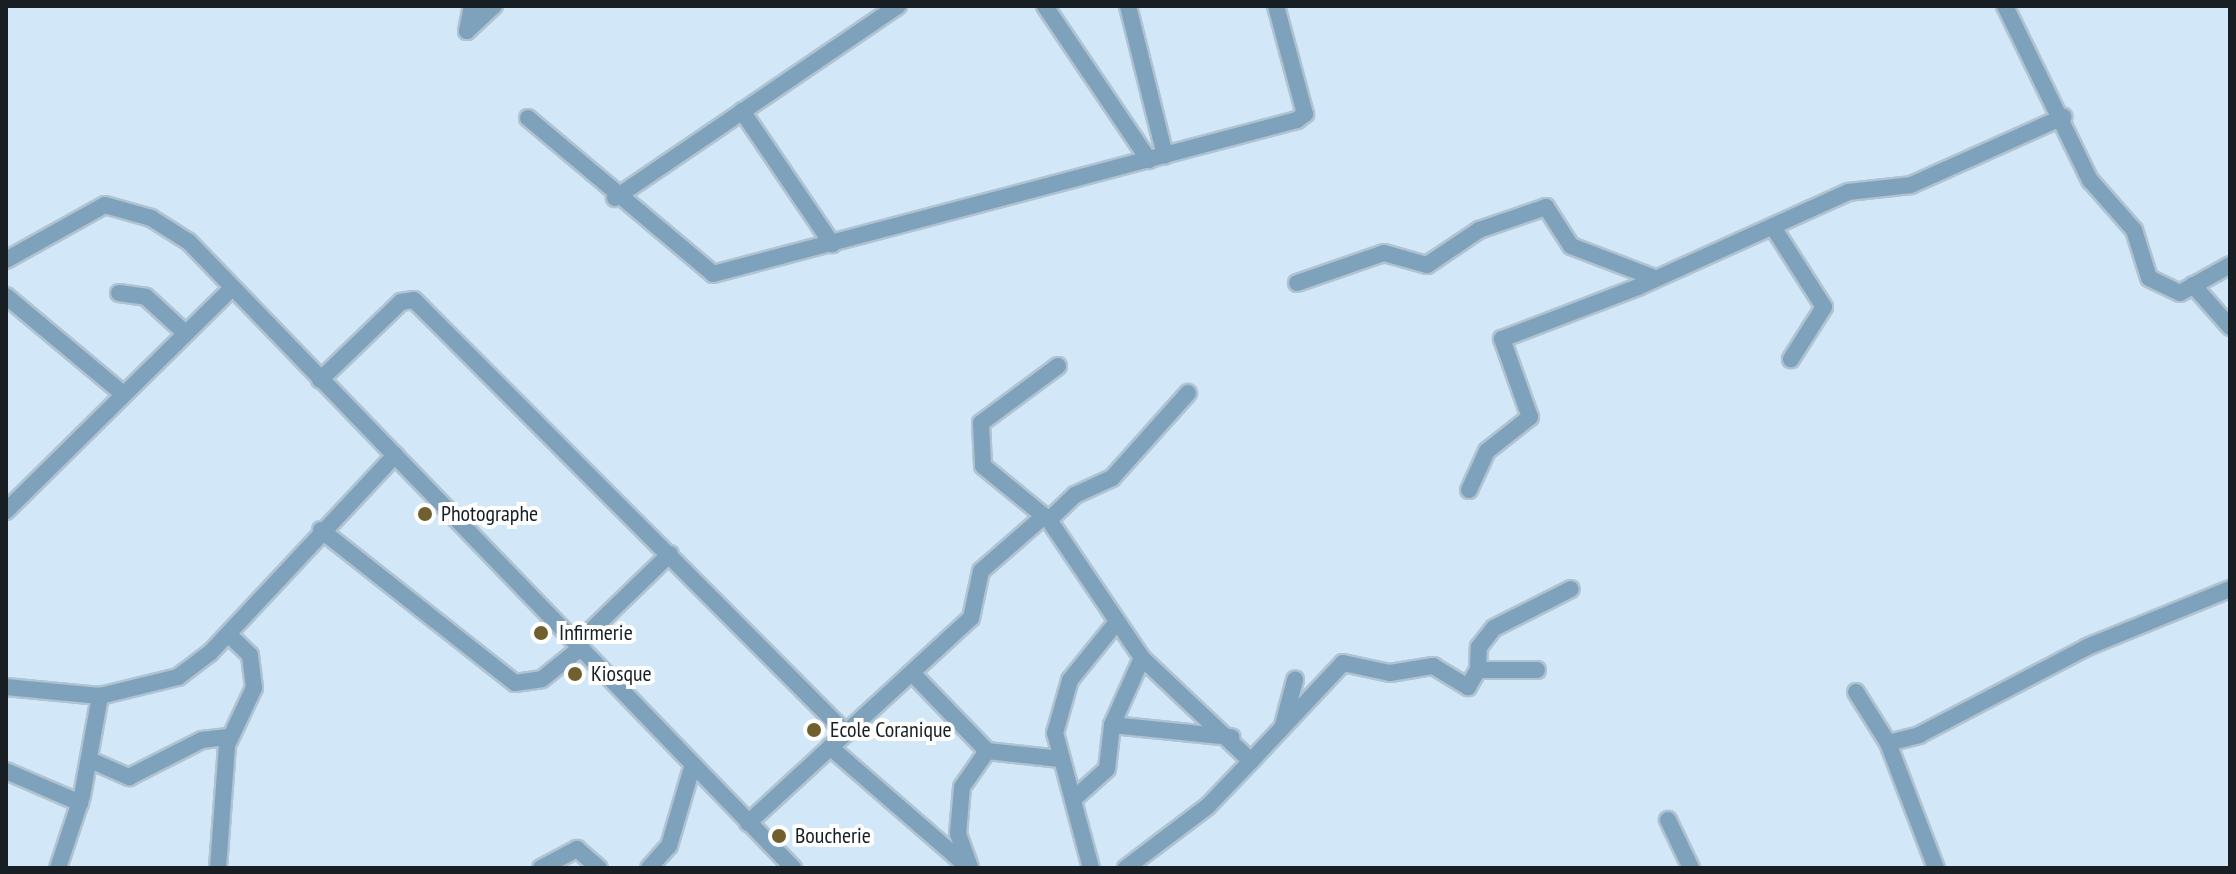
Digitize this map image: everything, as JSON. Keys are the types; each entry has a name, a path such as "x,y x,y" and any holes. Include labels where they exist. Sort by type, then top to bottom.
{"street":[{"path":"472,6 467,31 494,6"},
{"path":"615,198 898,6"},
{"path":"1045,6 1157,158"},
{"path":"1128,6 1157,158"},
{"path":"528,118 615,198 713,274 1157,158 1305,114 1276,6"},
{"path":"2005,6 2063,117 2090,180 2134,230 2149,278 2180,293 2230,265"},
{"path":"742,111 832,244"},
{"path":"1469,490 1487,451 1530,417 1502,339 1655,278 1862,188 1911,185 2063,117"},
{"path":"6,260 114,204 170,228 580,645 793,868"},
{"path":"1297,283 1384,253 1427,265 1479,230 1546,207 1571,246 1655,278"},
{"path":"1773,227 1824,307 1791,359"},
{"path":"2193,285 2230,327"},
{"path":"6,511 232,288"},
{"path":"119,293 146,297 184,332"},
{"path":"6,296 123,394"},
{"path":"320,380 401,302 414,300 846,733"},
{"path":"1058,366 992,410 977,439 993,477 1047,518 1142,658 1231,737 1251,761"},
{"path":"748,823 976,613 981,571 1075,495 1112,478 1188,393"},
{"path":"6,687 100,696 178,677 228,634 321,530 395,455"},
{"path":"321,530 515,683 542,679 670,554"},
{"path":"1126,868 1187,824 1343,663 1383,672 1433,666 1468,687 1478,670 1479,647 1494,628 1571,589"},
{"path":"1888,743 1919,735 2087,647 2230,589"},
{"path":"1091,868 1077,796 1061,759 1055,733 1067,686 1116,623"},
{"path":"218,868 228,737 254,688 250,655 228,634"},
{"path":"1077,796 1107,769 1112,725 1142,658"},
{"path":"1478,670 1537,670"},
{"path":"913,674 987,751 1061,759"},
{"path":"1283,725 1295,680"},
{"path":"1856,692 1888,743 1936,868"},
{"path":"58,868 80,803 100,696"},
{"path":"1112,725 1231,737"},
{"path":"90,760 129,777 202,740 228,737"},
{"path":"830,747 970,868"},
{"path":"970,868 958,834 962,787 987,751"},
{"path":"649,868 669,846 693,764"},
{"path":"6,771 80,803"},
{"path":"1668,820 1691,868"},
{"path":"541,868 577,849 599,868"}],"place":[{"name":"Photographe","path":"425,514"},
{"name":"Infirmerie","path":"541,633"},
{"name":"Kiosque","path":"575,674"},
{"name":"Ecole Coranique","path":"814,730"},
{"name":"Boucherie","path":"779,836"}]}
